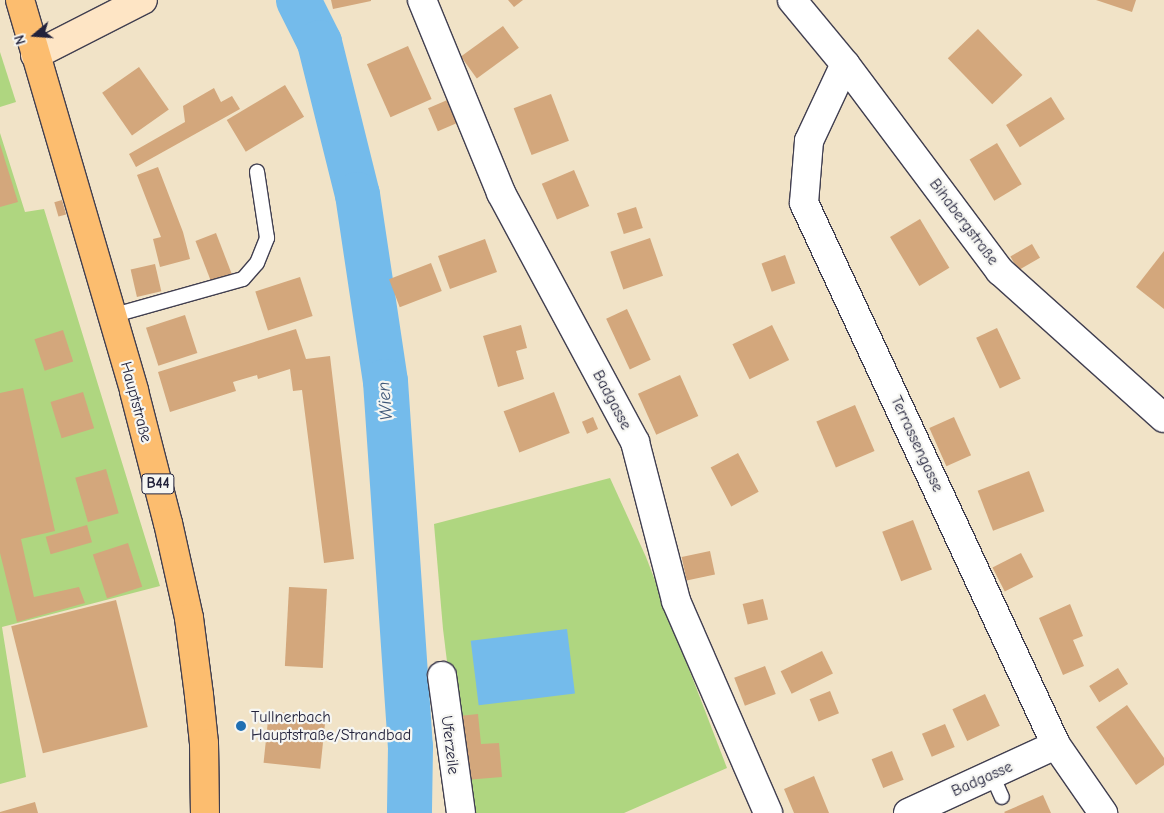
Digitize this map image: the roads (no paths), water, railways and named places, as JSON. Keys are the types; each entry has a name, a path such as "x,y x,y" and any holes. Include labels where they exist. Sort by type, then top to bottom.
{"main road":[{"name":"Hauptstraße","path":"20,0 111,316 165,514 188,618 204,743 205,813"}],"street":[{"path":"35,54 143,0"},
{"name":"Badgasse","path":"422,0 501,193 635,442 676,601 768,813"},
{"name":"Bihabergstraße","path":"792,0 845,64 1000,271 1164,418"},
{"name":"Terrassengasse","path":"845,64 809,141 804,203 1056,745 1102,813"},
{"name":"Uferzeile","path":"442,676 460,813"},
{"name":"Badgasse","path":"917,811 997,786 1056,745"}],"lane":[{"path":"111,316 243,279 257,263 267,238 257,172"}],"water":[{"path":"567,629 575,694 479,705 471,641"}],"waterway":[{"name":"Wien","path":"298,0 319,42 357,194 385,381 410,746 409,813"}],"place":[{"name":"Tullnerbach Hauptstraße/Strandbad","path":"241,726"}]}
